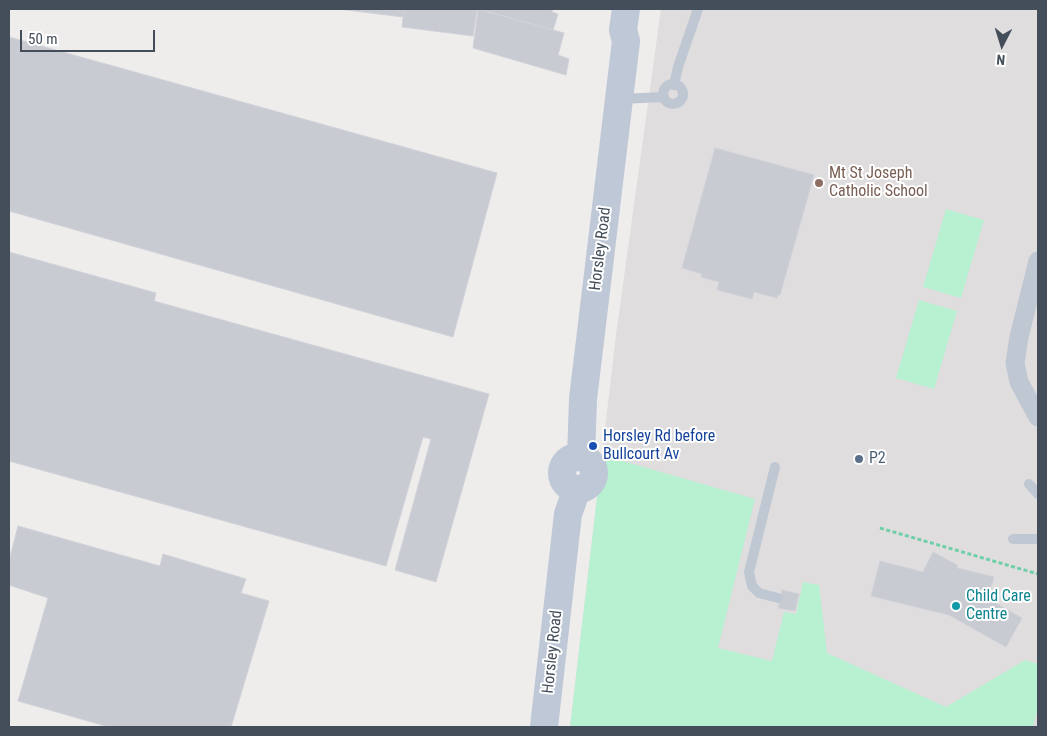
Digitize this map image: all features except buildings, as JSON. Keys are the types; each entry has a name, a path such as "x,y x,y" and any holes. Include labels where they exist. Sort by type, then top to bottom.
{"main road":[{"name":"Horsley Road","path":"544,727 568,514 577,489 567,485 562,476 562,471 566,462 575,457 581,458 584,399 627,20"}],"street":[{"path":"1038,261 1019,337 1015,363 1019,382 1033,395 1038,417"}],"lane":[{"path":"674,85 678,67 698,9"},
{"path":"674,85 681,89 683,94 682,100 672,104 667,102 664,97 665,89 674,85"},
{"path":"619,99 664,97"},
{"path":"776,467 750,572 752,586 759,593 778,598"},
{"path":"1029,484 1038,494"},
{"path":"1013,539 1038,539"}],"path":[{"path":"880,528 1038,574"}],"shaded area":[{"path":"661,9 1038,9 1038,727 570,727 616,335"}],"green space":[{"path":"946,209 984,220 961,298 923,287"},
{"path":"919,300 957,311 934,389 896,378"},
{"path":"602,455 755,499 718,648 772,661 784,612 796,614 803,582 819,585 827,653 946,707 1025,660 1038,664 1038,707 1033,727 570,727"}],"place":[{"name":"Mt St Joseph Catholic School","path":"819,183"},
{"name":"Horsley Rd before Bullcourt Av","path":"593,446"},
{"name":"P2","path":"859,459"},
{"name":"Child Care Centre","path":"956,606"}]}
